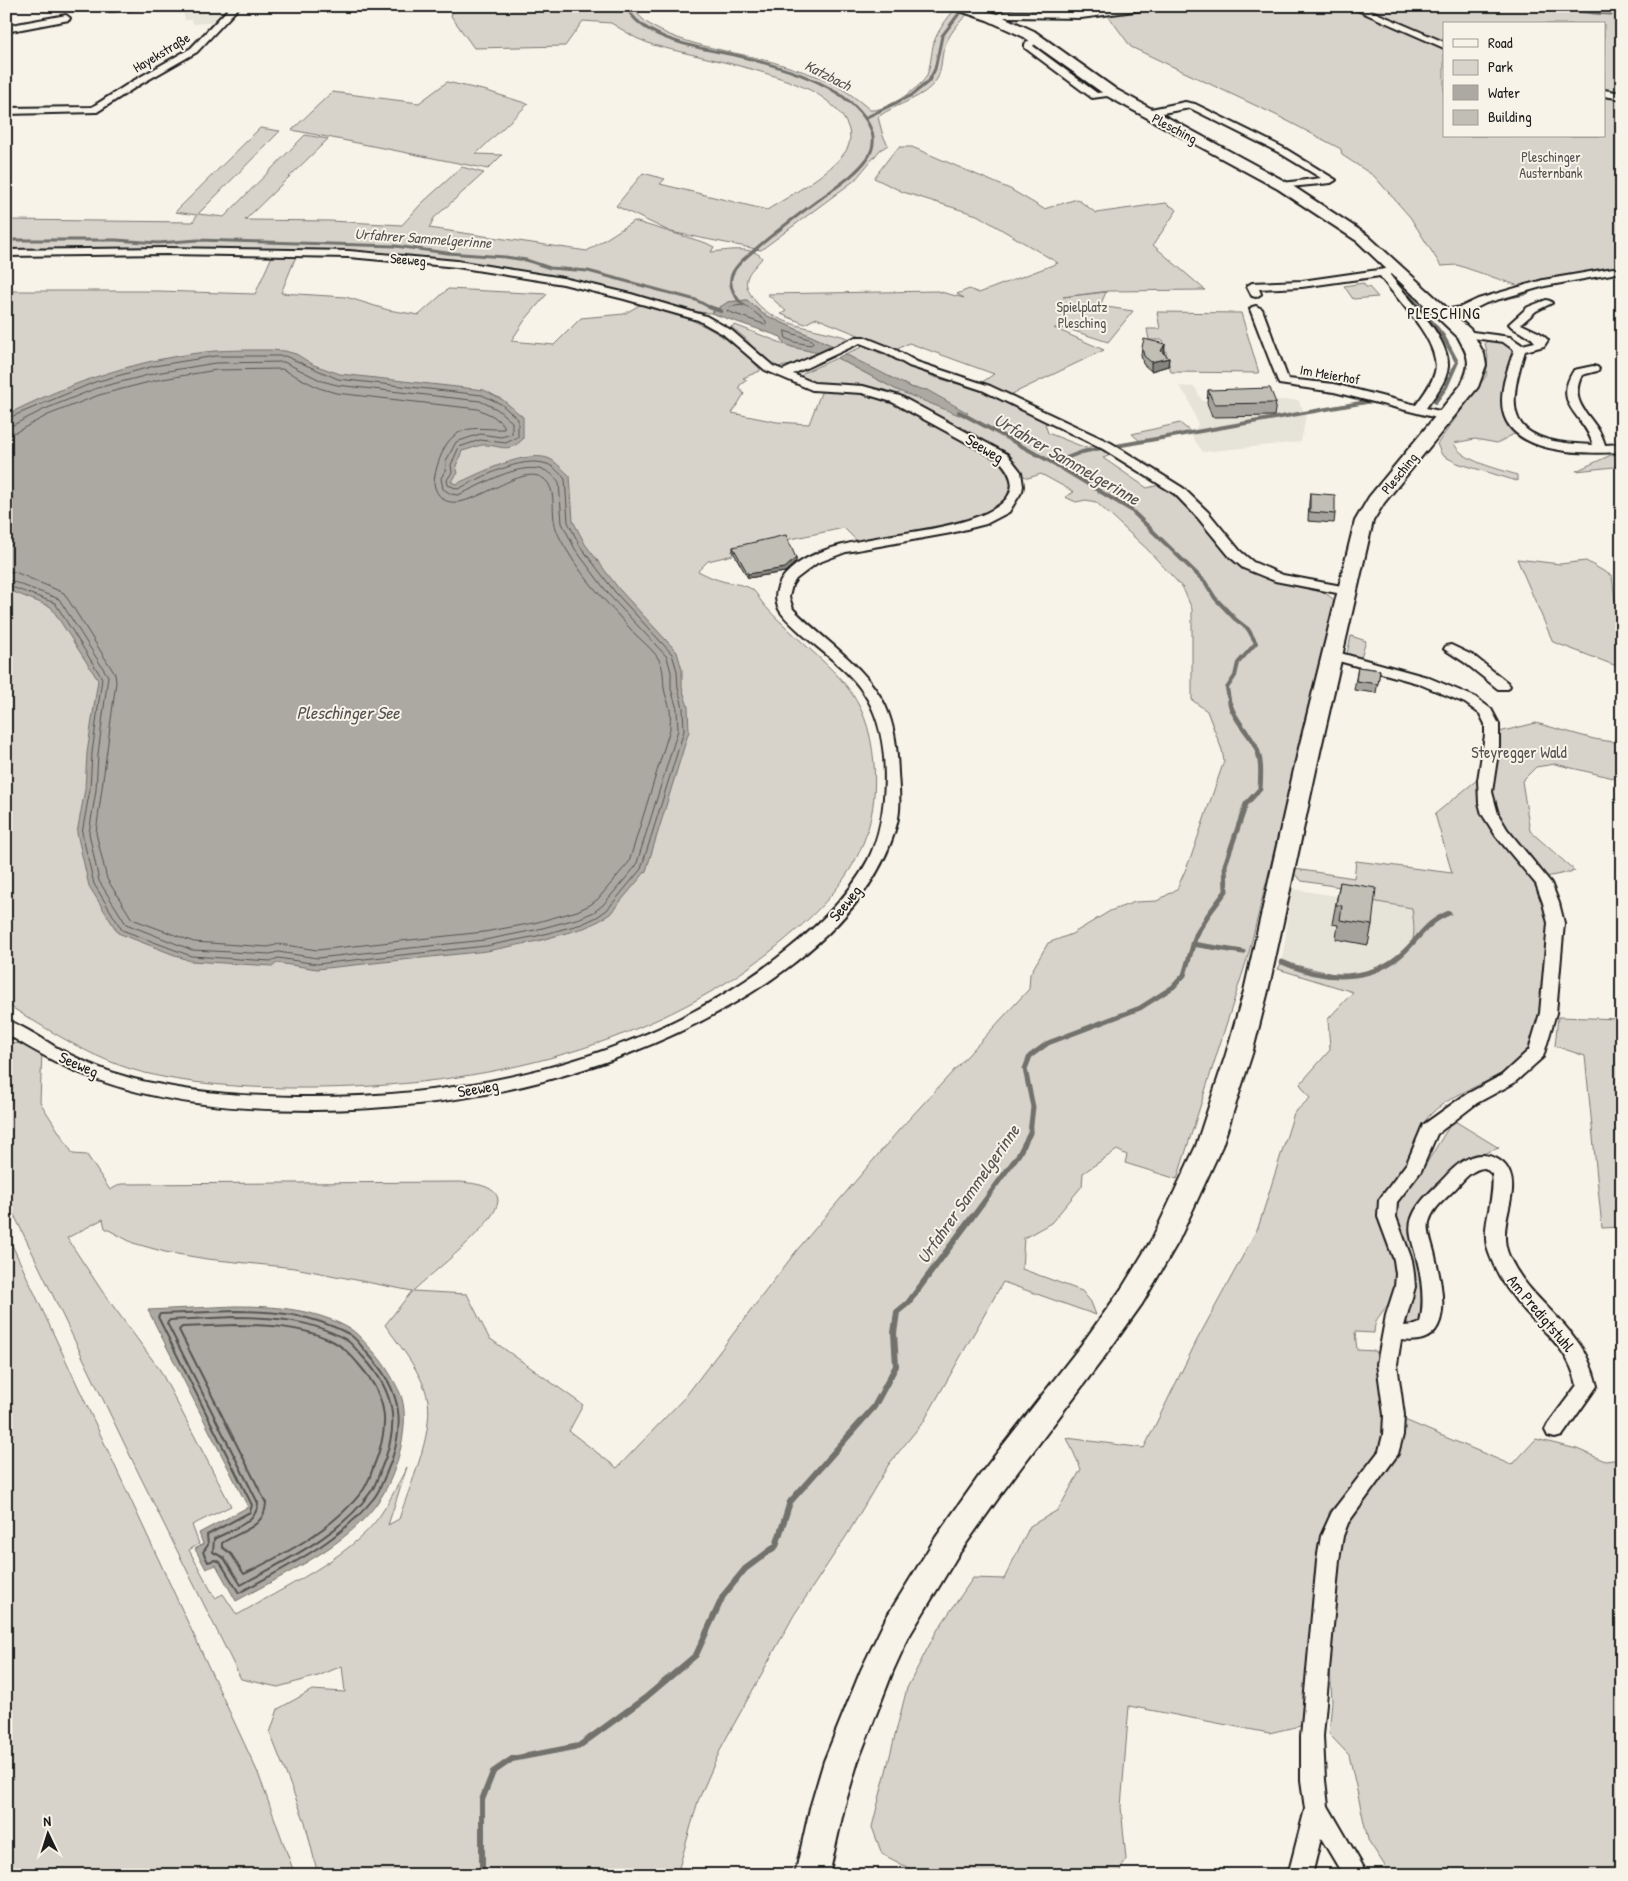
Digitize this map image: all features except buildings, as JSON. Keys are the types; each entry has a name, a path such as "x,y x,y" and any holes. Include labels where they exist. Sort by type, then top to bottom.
{"main road":[{"name":"Plesching","path":"812,1875 827,1808 841,1761 876,1670 897,1628 946,1546 993,1481 1092,1352 1137,1288 1164,1242 1209,1146 1239,1054 1256,991 1359,540 1370,510 1469,387 1476,370 1476,354 1465,334 1444,313 1390,271 1371,245 1341,222 1283,186 1112,93 1035,38 992,17 958,6"}],"street":[{"path":"113,9 135,6"},
{"name":"Hayekstraße","path":"6,111 91,111 194,50 236,6"},
{"path":"992,17 1006,14 1081,15 1123,8 1150,6"},
{"path":"1352,6 1443,45"},
{"path":"6,29 66,18"},
{"path":"1606,93 1622,96"},
{"name":"Plesching","path":"1146,113 1185,105 1192,106 1281,150 1331,180 1283,186"},
{"name":"Seeweg","path":"6,252 141,251 332,254 458,264 518,273 603,290 702,318 738,340 769,368 812,386 863,390 896,400 995,451 1011,465 1017,481 1017,489 1010,503 999,513 987,519 960,528 837,549 799,567 783,587 783,603 787,611 848,667 875,701 884,718 890,756 892,800 890,820 883,844 860,887 828,924 808,942 738,995 700,1016 652,1039 599,1058 527,1079 461,1092 420,1097 274,1103 206,1098 138,1087 79,1066 6,1026"},
{"path":"1256,294 1252,286 1302,284 1390,271 1433,338 1442,364 1439,378 1419,410"},
{"path":"1444,313 1464,310 1482,301 1543,283 1613,271"},
{"path":"1520,349 1540,344 1542,340 1539,336 1518,329 1515,324 1532,308 1546,303"},
{"name":"Im Meierhof","path":"1256,308 1283,382 1334,388 1445,416"},
{"path":"1465,334 1506,338 1520,349"},
{"path":"784,374 860,339 890,351 913,364 986,388 1108,446 1179,491 1203,515 1235,554 1263,572 1296,582 1347,591"},
{"path":"1520,349 1508,389 1509,414 1513,423 1528,435 1554,445 1574,449 1622,448"},
{"path":"1594,368 1578,372 1572,380 1570,394 1573,404 1599,439 1600,449"},
{"path":"1451,649 1469,659 1503,686"},
{"path":"1333,655 1420,679 1461,695 1481,706 1493,722 1491,749 1486,768 1485,797 1487,806 1499,828 1543,884 1554,911 1556,923 1548,1013 1537,1053 1508,1079 1471,1099 1429,1130 1415,1166 1388,1200 1386,1210 1403,1260 1405,1274 1405,1287 1396,1314 1387,1364 1394,1415 1393,1435 1388,1454 1340,1518 1332,1536 1328,1560 1312,1736 1313,1780 1318,1809 1356,1875"},
{"name":"Am Predigtstuhl","path":"1393,1330 1412,1334 1421,1332 1429,1327 1434,1310 1427,1257 1419,1225 1425,1210 1462,1170 1476,1162 1487,1162 1494,1166 1500,1173 1501,1183 1495,1223 1497,1250 1507,1272 1521,1294 1564,1337 1579,1360 1587,1386 1555,1430"},
{"path":"1300,1875 1318,1809"}],"shaded area":[{"path":"176,6 234,6 221,22 194,24 191,20 185,20 183,12"},
{"path":"1179,386 1195,387 1202,401 1298,400 1306,415 1301,442 1203,452 1191,435 1198,425 1188,398"},
{"path":"1292,889 1413,908 1413,940 1401,955 1377,968 1356,976 1348,977 1282,962"}],"green space":[{"path":"455,6 633,6 641,17 653,27 670,35 707,47 773,62 819,77 846,91 870,110 876,110 892,104 916,88 926,77 934,42 943,25 955,9 969,13 948,38 944,48 939,75 932,86 918,96 878,117 883,136 888,145 880,150 855,180 761,250 671,232 616,206 643,173 665,179 660,184 767,210 824,173 843,155 848,147 849,129 845,120 824,98 808,89 772,75 653,45 636,38 611,23 583,21 565,46 474,48 451,16"},
{"name":"Pleschinger Austernbank","path":"1160,6 1349,6 1443,47 1443,138 1606,138 1606,94 1622,98 1622,272 1618,268 1519,286 1457,265 1441,266 1410,217 1374,176 1342,155 1341,149 1278,116 1131,47 1107,14"},
{"path":"1355,6 1547,6 1622,11 1622,95 1606,92 1606,22 1443,22 1443,43"},
{"path":"447,82 487,91 528,104 476,154 502,155 488,169 292,130 332,92 419,103"},
{"path":"260,128 280,131 198,214 224,217 305,135 328,139 245,220 330,221 402,225 422,203 462,167 484,173 434,218 429,228 587,251 634,221 706,243 714,247 711,252 752,251 762,258 749,274 747,286 759,306 782,320 848,338 833,346 763,314 747,300 728,302 711,313 697,312 635,295 556,277 430,259 104,249 6,250 6,220 193,222 197,215 175,212"},
{"name":"Spielplatz Plesching","path":"900,147 912,147 1010,189 1044,209 1077,199 1096,213 1166,203 1177,210 1153,245 1205,290 1109,291 1063,297 1106,292 1100,306 1133,311 1108,342 1068,329 1054,328 1104,350 1010,395 981,383 994,374 909,343 896,350 816,318 805,324 781,314 786,311 767,294 937,291 964,298 957,294 969,289 979,293 1058,263 977,215 903,192 874,178 892,154"},
{"path":"273,254 297,254 281,293 346,297 388,310 419,315 448,289 547,294 525,320 511,341 554,345 581,318 624,314 643,303 707,327 733,344 760,369 760,371 743,378 747,380 739,388 744,394 732,413 777,422 809,424 822,390 848,391 884,398 987,453 1004,470 1011,484 1004,504 966,523 864,542 857,541 844,528 732,551 733,555 708,561 698,571 755,592 775,617 845,684 856,700 864,717 874,764 874,793 870,819 863,843 852,866 822,906 802,925 781,943 728,981 672,1013 612,1038 550,1058 486,1072 422,1082 357,1087 292,1088 216,1085 177,1080 141,1072 88,1052 6,1004 6,291 158,291 255,294"},
{"path":"1363,283 1378,297 1353,299 1344,286"},
{"path":"1157,312 1241,313 1259,373 1171,372 1163,340 1149,340 1147,329 1160,329"},
{"path":"735,325 792,347 819,353 793,365 777,367 766,362 745,338 731,327"},
{"path":"1489,340 1503,340 1511,345 1514,354 1503,380 1505,419 1516,433 1497,443 1475,439 1454,443 1464,455 1491,467 1517,475 1517,481 1457,463 1442,455 1437,444 1486,376 1488,357 1485,343"},
{"path":"864,346 934,377 982,391 1051,422 1045,424 1048,433 1086,448 1095,445 1113,454 1103,458 1147,488 1159,485 1185,504 1239,564 1267,579 1325,593 1336,601 1248,956 1177,1179 1125,1163 1127,1155 1117,1150 1083,1173 1082,1186 1051,1223 1024,1238 1022,1269 1082,1291 1091,1302 1096,1315 1003,1282 924,1421 889,1464 847,1535 794,1615 722,1746 698,1801 677,1875 318,1875 305,1822 270,1733 278,1709 312,1690 345,1692 342,1666 318,1676 278,1687 241,1679 139,1474 6,1198 6,1044 25,1043 42,1052 40,1102 73,1154 87,1155 110,1190 121,1184 460,1182 483,1186 494,1191 498,1201 495,1211 486,1223 462,1248 413,1291 467,1294 489,1338 583,1405 569,1431 617,1468 685,1397 797,1250 898,1131 1029,989 1030,974 1048,943 1072,934 1110,911 1135,902 1157,901 1177,889 1191,857 1224,761 1222,750 1207,711 1192,700 1192,609 1183,588 1147,549 1096,502 1086,500 1076,502 1065,497 1074,492 1041,474 1028,478 1022,475 1017,464 1004,453 892,396 817,385 800,377 805,372 837,358 899,391 927,390 905,386 845,354","holes":["103,1219 105,1228 133,1243 165,1252 207,1259 295,1268 412,1291 385,1325 404,1351 422,1381 426,1391 429,1414 424,1444 399,1519 388,1525 407,1467 379,1517 366,1532 350,1546 313,1572 237,1615 223,1594 215,1598 189,1550 199,1544 192,1525 231,1506 160,1370 102,1291 67,1238"]},
{"path":"1180,423 1192,433 1141,442 1132,434"},
{"path":"1622,454 1622,463 1614,467 1576,471 1611,455"},
{"path":"1517,559 1560,564 1586,561 1612,576 1615,599 1622,606 1622,668 1553,642"},
{"path":"1351,636 1366,641 1361,658 1347,654"},
{"name":"Steyregger Wald","path":"1536,723 1594,739 1613,742 1618,736 1617,732 1622,732 1622,780 1555,764 1536,767 1522,781 1530,831 1575,871 1546,877 1518,845 1502,822 1492,796 1491,782 1499,732"},
{"path":"1478,779 1477,793 1483,816 1535,884 1547,911 1549,927 1548,948 1537,1031 1535,1040 1528,1053 1517,1064 1444,1103 1432,1113 1418,1134 1407,1166 1382,1198 1379,1218 1394,1255 1398,1284 1392,1299 1376,1321 1374,1333 1355,1332 1357,1350 1376,1351 1385,1432 1381,1455 1329,1512 1304,1725 1269,1733 1129,1706 1121,1807 1126,1859 1118,1875 922,1875 882,1854 872,1827 907,1688 936,1632 973,1578 1004,1579 1030,1526 1058,1510 1081,1469 1067,1438 1144,1448 1197,1340 1258,1228 1294,1113 1310,1098 1300,1084 1330,1050 1328,1019 1353,992 1278,969 1282,962 1347,977 1385,966 1410,947 1414,928 1412,908 1354,898 1353,889 1302,881 1294,874 1295,869 1354,878 1356,861 1452,873 1435,814"},
{"path":"1558,1017 1622,1019 1622,1227 1602,1228 1585,1056 1555,1046"},
{"path":"1453,1120 1499,1148 1463,1164 1453,1171 1434,1188 1418,1209 1427,1314 1420,1326 1408,1324 1405,1316 1409,1308 1414,1285 1394,1214 1397,1198 1420,1174"},
{"path":"6,1232 258,1773 295,1875 6,1875"},
{"path":"1400,1418 1509,1464 1514,1463 1536,1439 1577,1449 1605,1461 1622,1459 1622,1875 1391,1875 1368,1840 1349,1755 1329,1734 1332,1701 1328,1639 1335,1566 1345,1526 1399,1451 1401,1438"}],"water":[{"path":"747,300 763,314 833,346 819,353 792,347 784,344 781,337 711,313 728,302"},
{"name":"Pleschinger See","path":"269,350 296,354 314,365 340,374 484,390 503,400 523,417 523,439 512,447 507,448 482,445 462,451 456,466 458,473 451,482 456,484 504,463 518,459 542,457 552,460 570,476 573,521 585,544 619,589 677,652 682,670 682,687 688,707 689,731 646,871 610,914 599,921 584,928 538,941 487,951 317,969 277,963 273,966 190,961 118,933 89,886 77,833 85,789 87,753 98,680 51,607 6,589 6,415 81,382 160,359 215,351"},
{"path":"845,354 913,388 927,390 968,413 959,415 899,391 837,358"},
{"path":"235,1306 280,1308 310,1313 325,1317 352,1330 384,1364 400,1393 404,1418 401,1447 392,1476 380,1499 367,1516 334,1545 314,1558 236,1601 216,1565 206,1569 195,1549 203,1544 199,1533 248,1507 148,1310"}],"waterway":[{"name":"Katzbach","path":"626,6 635,18 647,28 662,36 697,47 747,58 788,70 828,87 851,103 862,114 870,127 873,137 872,149 858,170 774,234 746,257 735,269 731,278 731,286 743,305"},
{"path":"1530,6 1612,14"},
{"path":"867,117 912,95 929,81 935,69 942,36 964,7"},
{"name":"Urfahrer Sammelgerinne","path":"6,240 116,240 158,243 198,240 395,246 447,253 505,257 526,260 550,268 588,271 696,300 709,307"},
{"path":"1492,301 1525,294 1538,286"},
{"path":"1409,295 1421,308"},
{"name":"Urfahrer Sammelgerinne","path":"709,307 721,311"},
{"path":"1420,307 1443,336 1457,362 1446,387 1435,402"},
{"path":"1116,446 1372,401"},
{"name":"Urfahrer Sammelgerinne","path":"959,412 1053,463"},
{"path":"1053,463 1082,452 1101,448"},
{"name":"Urfahrer Sammelgerinne","path":"1053,463 1131,510 1205,582 1215,598 1235,619 1248,629 1256,643 1238,663 1235,676 1227,688 1230,705"},
{"name":"Urfahrer Sammelgerinne","path":"1193,944 1196,935 1208,915 1226,891 1225,865 1246,804 1260,789 1259,755 1230,704"},
{"path":"1282,962 1314,973 1330,976 1363,974 1393,961 1430,924 1449,913"},
{"name":"Urfahrer Sammelgerinne","path":"971,1219 1019,1154 1030,1133 1033,1107 1025,1069 1030,1056 1048,1043 1140,1008 1173,987 1184,975 1193,944"},
{"path":"1193,944 1243,952"},
{"name":"Urfahrer Sammelgerinne","path":"482,1875 482,1800 493,1772 512,1759 579,1746 645,1698 696,1655 723,1596 745,1569 776,1546 790,1502 874,1407 896,1366 894,1333 897,1312 908,1303 972,1217"}],"district":[{"name":"PLESCHING","path":"1444,313"}]}
